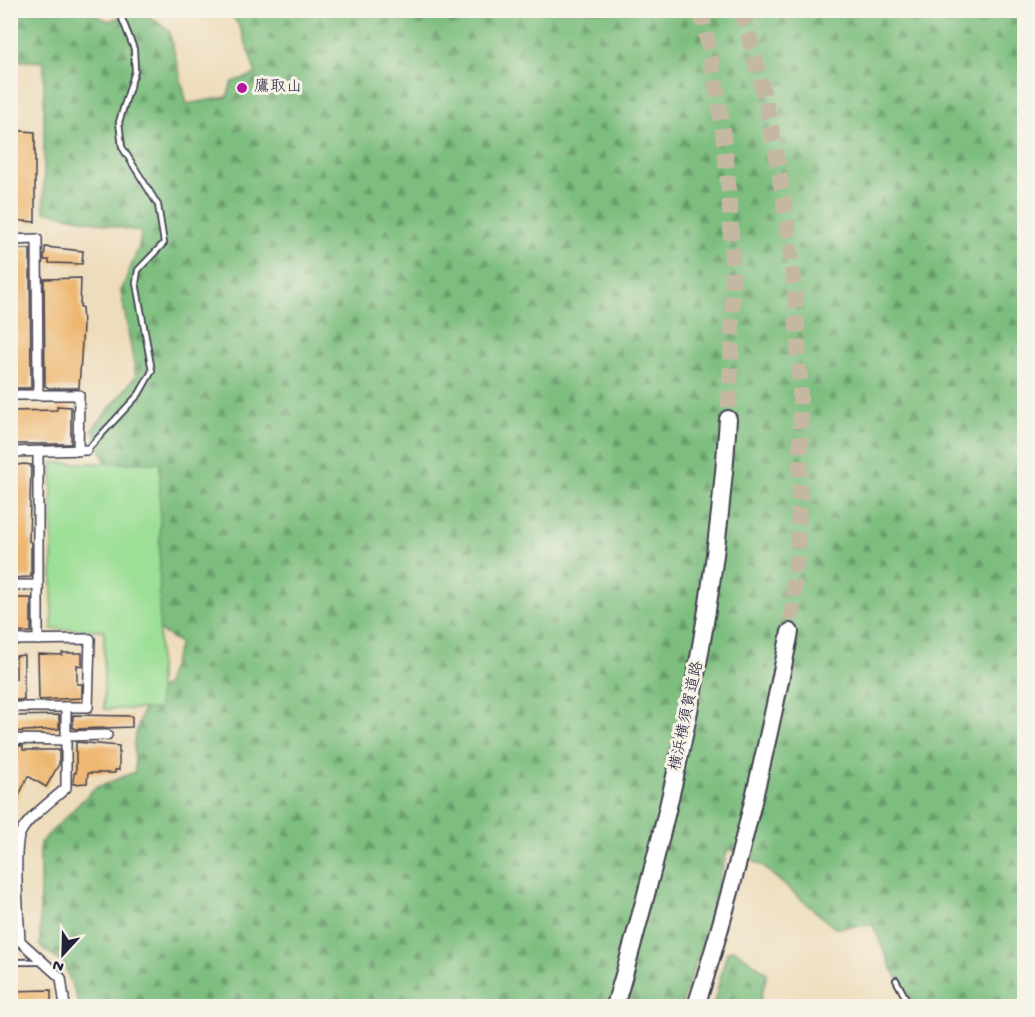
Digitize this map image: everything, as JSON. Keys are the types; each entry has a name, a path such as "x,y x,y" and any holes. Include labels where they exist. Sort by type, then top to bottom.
{"highway":[{"name":"横浜横須賀道路","path":"615,1006 668,812 696,679 715,562 728,419"},
{"path":"696,1006 747,833 790,632"}],"street":[{"path":"10,240 37,239 38,395"},
{"path":"10,395 79,395 83,451 10,452"},
{"path":"38,452 38,640"},
{"path":"10,585 38,585"},
{"path":"10,640 90,639 88,707 10,707"},
{"path":"65,1006 61,978 20,941 15,909 15,855 19,836 24,827 66,788 66,707"},
{"path":"10,739 107,735"}],"lane":[{"path":"83,451 139,394 152,371 136,283 138,270 165,243 158,205 122,147 119,122 135,71 134,49 121,16"},
{"path":"10,962 44,962"},
{"path":"896,980 910,1006"}],"green space":[{"path":"10,11 86,11 109,21 138,11 148,15 169,31 187,104 227,97 232,82 256,74 241,31 233,16 227,11 1024,11 1024,1006 915,1006 891,967 873,925 835,928 761,865 728,848 700,951 681,1006 80,1006 64,964 40,946 40,843 95,788 135,772 134,740 145,702 166,684 180,643 149,624 114,484 93,429 136,376 121,291 139,247 141,232 44,211 44,62 11,60"},
{"path":"52,463 160,463 159,709 104,709 104,630 52,629"},
{"path":"734,949 767,973 759,1006 713,1006 727,952"}],"building":[{"path":"10,130 35,132 35,222 10,220"},
{"path":"45,247 83,251 82,264 49,263 49,260 44,260"},
{"path":"17,249 30,249 31,388 15,388 15,383 10,383 10,252 17,252"},
{"path":"81,278 80,307 82,307 83,326 79,388 49,388 45,386 44,279"},
{"path":"57,406 71,407 71,444 10,444 10,411 57,410"},
{"path":"31,465 29,541 31,542 31,577 10,578 10,466"},
{"path":"10,598 31,598 31,632 10,633"},
{"path":"62,653 82,653 82,666 77,665 77,684 82,684 82,698 39,700 38,654 62,655"},
{"path":"24,655 24,700 12,700 12,679 16,679 16,656"},
{"path":"59,715 59,729 10,732 10,716"},
{"path":"73,715 132,716 132,727 76,729 73,728"},
{"path":"76,742 119,746 119,770 115,770 115,773 88,773 87,783 73,784 74,773 76,773"},
{"path":"10,746 23,746 23,750 59,750 59,764 46,787 28,776 10,815 10,780 17,783 17,762 10,762"},
{"path":"51,990 51,1005 10,1006 10,991"}],"tunnel":[{"path":"700,10 720,111 730,213 732,316 728,419"},
{"path":"741,10 762,86 778,163 797,318 800,475 790,632"}],"place":[{"name":"鷹取山","path":"242,88"}]}
